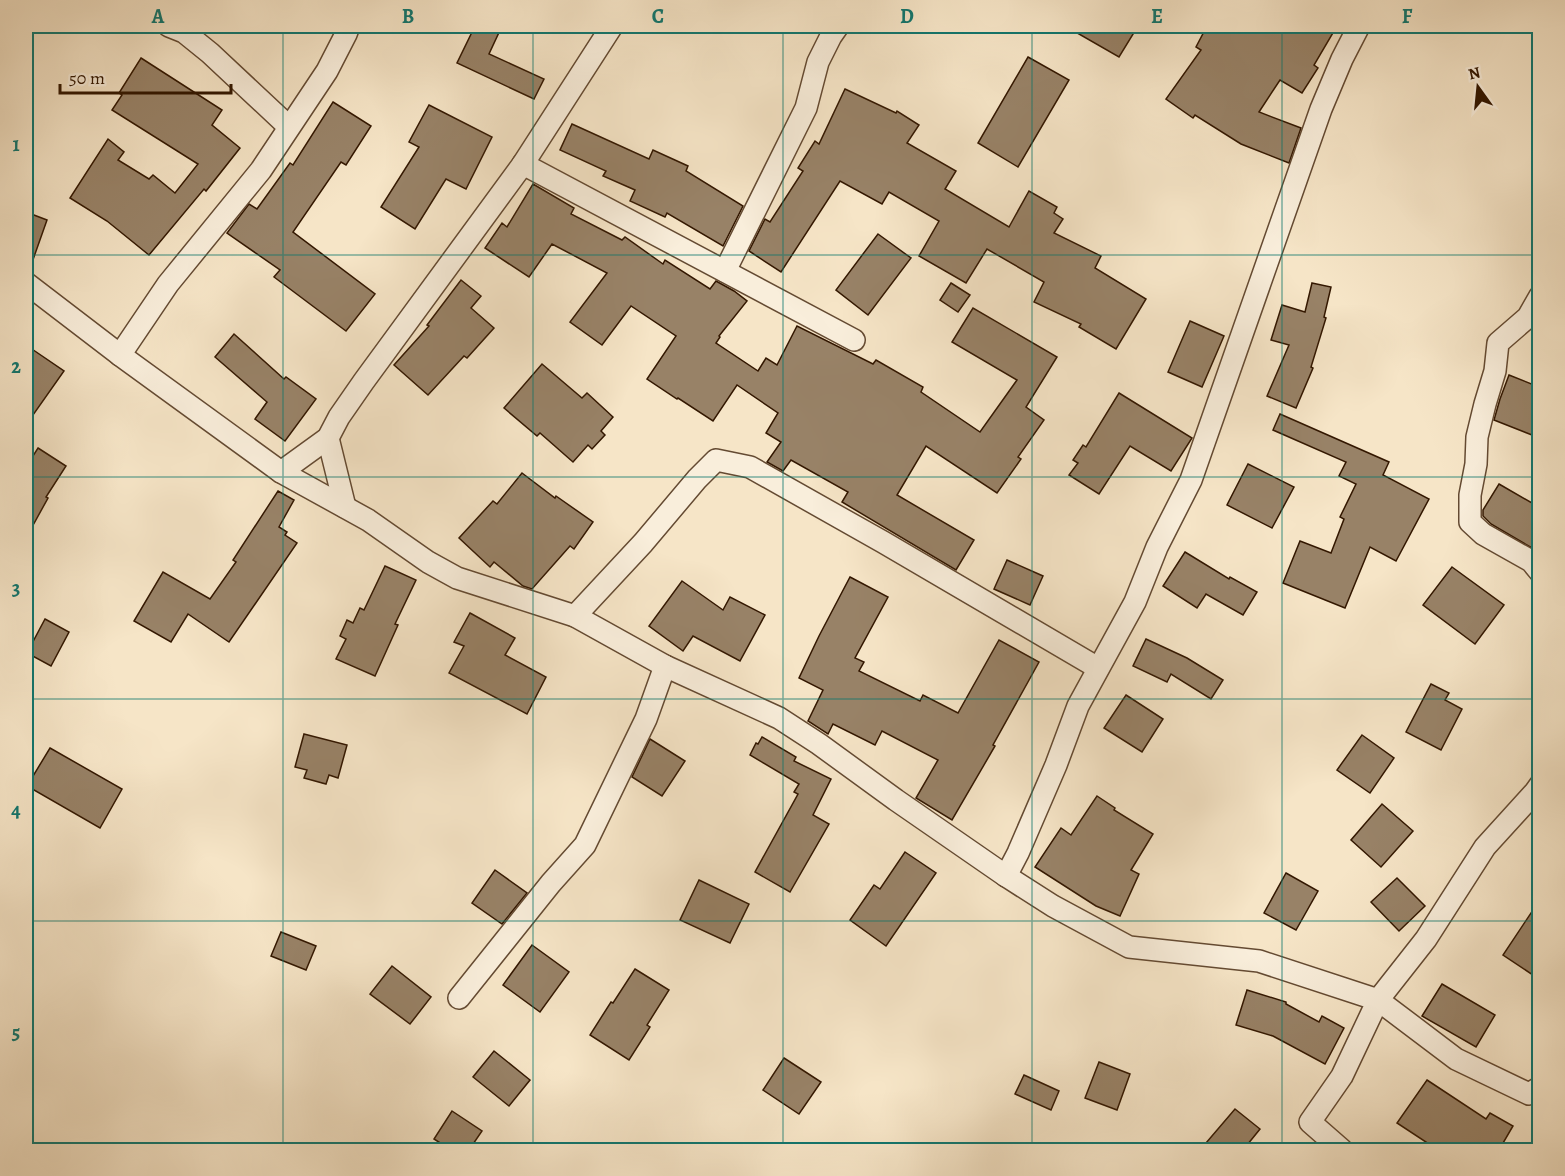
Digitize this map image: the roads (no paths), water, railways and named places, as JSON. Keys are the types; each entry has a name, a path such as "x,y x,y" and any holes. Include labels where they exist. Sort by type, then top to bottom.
{"street":[{"path":"169,26 184,33 210,52 288,126"},
{"path":"120,355 168,284 261,170 288,126 327,71 349,26"},
{"path":"281,472 328,438 339,417 364,381 523,164 612,26"},
{"path":"725,271 806,108 818,63 838,26"},
{"path":"1005,876 1018,853 1056,765 1078,706 1135,602 1157,547 1191,480 1321,110 1342,59 1359,26"},
{"path":"523,164 854,340"},
{"path":"26,283 120,355 281,472 368,520 428,562 457,578 575,616 665,666 779,718 1005,876 1053,906 1129,947 1259,961 1378,999 1456,1059 1529,1094 1539,1087"},
{"path":"1539,296 1528,317 1498,343 1495,371 1477,437 1476,464 1470,495 1470,522 1483,534 1531,561 1539,573"},
{"path":"328,438 345,507"},
{"path":"575,616 716,460 750,467 1098,668"},
{"path":"459,998 551,883 585,845 646,719 665,666"},
{"path":"1342,1150 1310,1122 1342,1076 1378,999 1426,939 1485,847 1539,785"}]}
